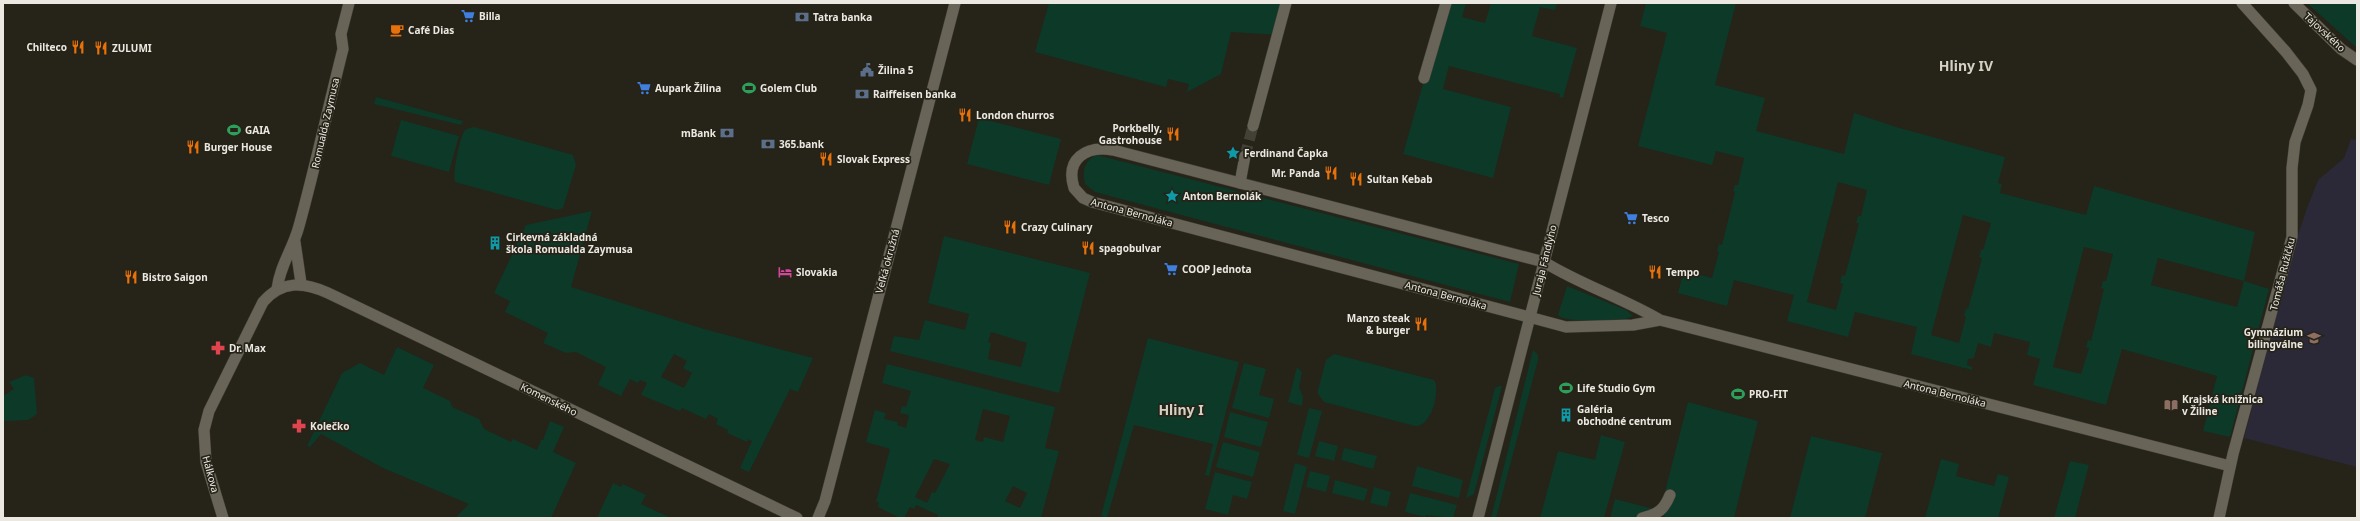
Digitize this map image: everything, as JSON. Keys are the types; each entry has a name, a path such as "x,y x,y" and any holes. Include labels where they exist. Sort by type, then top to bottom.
{"street":[{"name":"Romualda Zaymusa","path":"278,289 279,274 284,260 295,242 315,168 343,49 341,34 349,3"},
{"name":"Veľká okružná","path":"818,518 825,501 955,3"},
{"path":"1253,126 1286,3"},
{"path":"1424,78 1446,3"},
{"name":"Juraja Fándlyho","path":"1478,518 1611,3"},
{"name":"Tomáša Ružičku","path":"2219,518 2230,466 2292,237 2292,162 2295,142 2308,105 2311,90 2303,74 2286,52 2242,3"},
{"name":"Tajovského","path":"2294,3 2341,49 2357,60"},
{"name":"Antona Bernoláka","path":"1660,320 1633,325 1566,327 1529,318 1092,202 1079,195 1074,188 1072,180 1073,169 1080,156 1088,150 1096,148 1113,150 1240,182 1544,262 1565,275 1636,306 1660,320 2230,466"},
{"path":"1240,182 1245,156"},
{"name":"Romualda Zaymusa","path":"295,242 301,284"},
{"path":"278,289 301,284"},
{"name":"Komenského","path":"301,284 328,293 796,518"},
{"name":"Hálkova","path":"223,518 206,462 204,430 215,398 263,302 278,289"},
{"path":"1642,518 1656,515 1665,508 1670,495"}],"shaded area":[{"name":"Gymnázium bilingválne","path":"2351,139 2357,140 2357,467 2244,438 2297,238 2307,208 2318,180 2344,158"}],"green space":[{"path":"1049,3 1286,3 1278,35 1231,32 1221,74 1187,92 1189,84 1168,79 1166,87 1035,52"},
{"path":"1446,3 1466,3 1462,17 1485,23 1491,3 1557,3 1555,10 1540,7 1532,36 1577,48 1563,98 1559,97 1560,94 1449,66 1443,89 1511,107 1493,178 1403,154"},
{"path":"1646,3 1736,3 1715,85 1765,98 1756,131 1844,154 1854,113 1896,127 2005,157 1998,183 2002,184 2000,193 2086,215 2094,186 2255,232 2244,281 2269,289 2230,437 2203,431 2217,376 2122,349 2106,405 2033,385 2040,359 2027,355 2030,342 1994,333 1991,347 1978,343 1974,358 1968,359 1967,365 1972,367 1972,370 1911,354 1917,327 1855,312 1848,337 1787,321 1794,295 1734,280 1727,306 1678,293 1684,271 1712,278 1719,252 1717,251 1719,244 1722,245 1735,192 1733,191 1735,185 1738,185 1744,158 1716,151 1712,165 1638,146 1667,33 1640,26","holes":["1838,182 1867,190 1861,216 1858,216 1856,223 1859,223 1845,276 1842,275 1840,283 1843,284 1836,310 1807,302","1963,215 1991,223 1983,250 1981,250 1979,257 1982,258 1968,309 1966,308 1964,316 1966,317 1959,343 1931,335","2084,247 2113,254 2106,281 2103,281 2101,288 2104,289 2091,341 2088,340 2086,347 2089,348 2081,374 2053,367","2158,258 2244,281 2237,307 2151,285"]},
{"path":"2307,3 2357,3 2357,48"},
{"path":"376,97 463,121 461,125 374,104"},
{"path":"979,118 1061,139 1049,185 967,164"},
{"path":"401,120 459,136 449,172 391,156"},
{"path":"474,127 573,155 576,165 563,208 557,210 455,182 454,178 456,164 463,133 468,128"},
{"path":"1097,155 1519,264 1510,302 1095,192 1085,184 1084,171 1089,160"},
{"path":"592,211 571,287 704,329 813,358 798,392 790,389 749,472 740,468 752,441 748,439 747,442 727,433 728,430 716,424 718,419 709,414 706,419 682,408 680,411 641,395 647,383 640,380 638,383 630,379 621,396 598,385 606,367 576,352 566,353 543,343 548,333 505,312 510,301 494,293 526,225","holes":["674,354 687,361 683,368 692,373 684,388 661,377"]},
{"path":"944,236 1090,273 1059,393 890,351 894,336 919,340 925,320 965,330 969,314 928,303","holes":["991,332 1027,343 1021,367 988,359 991,343 988,342"]},
{"path":"1567,286 1626,310 1633,316 1626,319 1601,320 1562,318 1558,315"},
{"path":"1148,338 1239,362 1209,476 1205,475 1213,444 1134,425 1107,518 1101,516"},
{"path":"397,347 434,365 423,388 450,401 452,407 479,419 484,429 511,442 513,439 537,450 541,440 543,440 550,421 564,427 553,452 576,463 551,518 455,518 469,504 383,468 321,434 310,447 307,446 342,373 360,363 384,375"},
{"path":"1533,350 1538,355 1538,360 1496,518 1491,518"},
{"path":"1334,354 1434,380 1436,385 1435,399 1433,408 1426,421 1421,425 1415,426 1324,402 1318,394 1318,390 1326,360"},
{"path":"1244,363 1266,369 1259,395 1274,399 1269,418 1232,408"},
{"path":"887,364 1055,407 1045,448 1059,451 1041,518 937,518 938,515 916,505 914,509 910,507 904,518 900,518 878,507 879,502 876,502 890,449 866,442 875,410 886,413 884,419 898,422 897,425 906,428 909,415 900,413 902,406 906,407 911,391 882,383","holes":["983,409 1010,416 1003,442 984,437 983,442 975,440","934,459 950,464 935,493 932,492 927,503 915,497","1013,486 1027,493 1020,508 1005,501"]},
{"path":"1297,367 1302,372 1299,387 1303,397 1302,406 1288,402"},
{"path":"26,375 34,378 37,414 28,420 3,421 3,396 14,389 9,382"},
{"path":"1502,386 1474,494 1466,498 1495,388"},
{"path":"1688,402 1758,421 1734,518 1670,518 1659,515"},
{"path":"1309,408 1322,411 1309,458 1297,455"},
{"path":"1230,412 1268,422 1261,447 1224,437"},
{"path":"1601,435 1625,442 1604,518 1540,518 1558,451 1595,460"},
{"path":"1811,436 1882,453 1865,518 1790,518"},
{"path":"1319,441 1338,446 1334,461 1315,456"},
{"path":"1223,442 1260,452 1253,477 1216,467"},
{"path":"1344,448 1377,456 1373,469 1341,460"},
{"path":"1941,459 1959,464 1956,476 1994,486 1998,474 2009,477 1998,518 1925,518"},
{"path":"2070,461 2089,465 2075,518 2054,518"},
{"path":"1295,463 1307,467 1295,514 1283,511"},
{"path":"1417,466 1463,480 1459,498 1412,486"},
{"path":"1310,471 1330,476 1326,492 1306,487"},
{"path":"1215,472 1252,482 1247,499 1233,495 1228,515 1205,509"},
{"path":"1335,480 1368,489 1364,501 1332,493"},
{"path":"613,483 621,487 623,484 646,495 641,504 671,518 597,518"},
{"path":"1374,487 1391,492 1387,507 1370,503"},
{"path":"1410,493 1457,505 1453,518 1426,515 1425,517 1405,512"},
{"path":"1615,499 1654,509 1652,518 1610,518"}],"tunnel":[{"path":"1245,156 1253,126"}],"place":[{"name":"Billa","path":"468,16"},
{"name":"Tatra banka","path":"802,17"},
{"name":"Café Dias","path":"397,30"},
{"name":"Chilteco","path":"78,47"},
{"name":"ZULUMI","path":"101,48"},
{"name":"Žilina 5","path":"867,70"},
{"name":"Aupark Žilina","path":"644,88"},
{"name":"Golem Club","path":"749,88"},
{"name":"Raiffeisen banka","path":"862,94"},
{"name":"London churros","path":"965,115"},
{"name":"GAIA","path":"234,130"},
{"name":"mBank","path":"727,133"},
{"name":"Porkbelly, Gastrohouse","path":"1173,134"},
{"name":"365.bank","path":"768,144"},
{"name":"Burger House","path":"193,147"},
{"name":"Ferdinand Čapka","path":"1233,153"},
{"name":"Slovak Express","path":"826,159"},
{"name":"Mr. Panda","path":"1331,173"},
{"name":"Sultan Kebab","path":"1356,179"},
{"name":"Anton Bernolák","path":"1172,196"},
{"name":"Tesco","path":"1631,218"},
{"name":"Crazy Culinary","path":"1010,227"},
{"name":"Cirkevná základná škola Romualda Zaymusa","path":"495,243"},
{"name":"spagobulvar","path":"1088,248"},
{"name":"COOP Jednota","path":"1171,269"},
{"name":"Slovakia","path":"785,272"},
{"name":"Tempo","path":"1655,272"},
{"name":"Bistro Saigon","path":"131,277"},
{"name":"Manzo steak & burger","path":"1421,324"},
{"name":"Gymnázium bilingválne","path":"2314,338"},
{"name":"Dr. Max","path":"218,348"},
{"name":"Life Studio Gym","path":"1566,388"},
{"name":"PRO-FIT","path":"1738,394"},
{"name":"Krajská knižnica v Žiline","path":"2171,405"},
{"name":"Galéria obchodné centrum","path":"1566,415"},
{"name":"Kolečko","path":"299,426"}],"district":[{"name":"Hliny IV","path":"1966,65"},
{"name":"Hliny I","path":"1181,409"}]}
